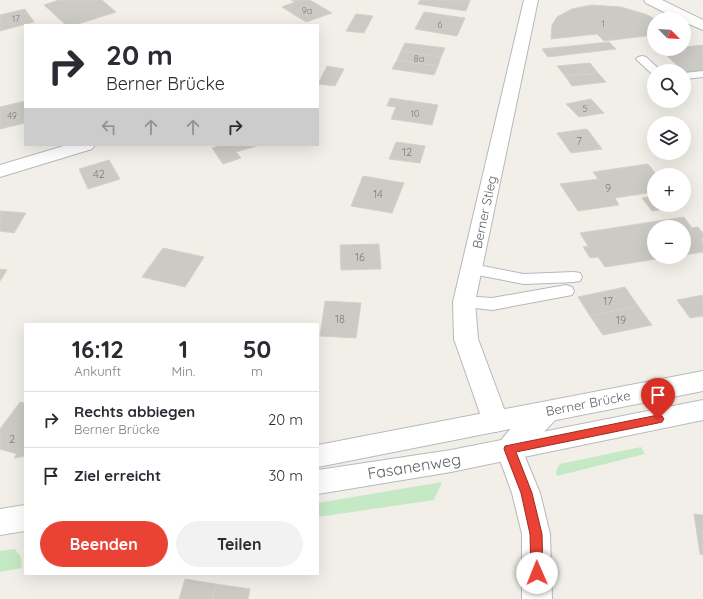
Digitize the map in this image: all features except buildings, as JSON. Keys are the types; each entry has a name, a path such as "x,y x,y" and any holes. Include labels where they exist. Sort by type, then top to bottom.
{"street":[{"name":"Berner Stieg","path":"496,422 466,339 464,302 531,0"},
{"path":"652,0 703,26"},
{"path":"0,171 83,146"},
{"name":"Berner Brücke","path":"496,422 703,380"},
{"path":"509,449 703,410"},
{"path":"509,449 528,429 549,411"},
{"name":"Fasanenweg","path":"319,456 496,422"},
{"path":"509,449 526,493 536,534 537,599"},
{"name":"Fasanenweg","path":"319,482 415,467 509,449"},
{"path":"0,522 24,518"}],"lane":[{"path":"642,59 647,64"},
{"path":"691,75 703,74"},
{"path":"464,302 492,304 570,284 524,279 472,269"}],"green space":[{"path":"641,447 645,454 557,476 556,471 560,464"},
{"path":"442,482 434,500 319,517 319,503"},
{"path":"15,549 21,557 22,568 0,572 0,551"}],"route":[{"path":"537,573 536,534 526,493 509,449 658,419"}]}
